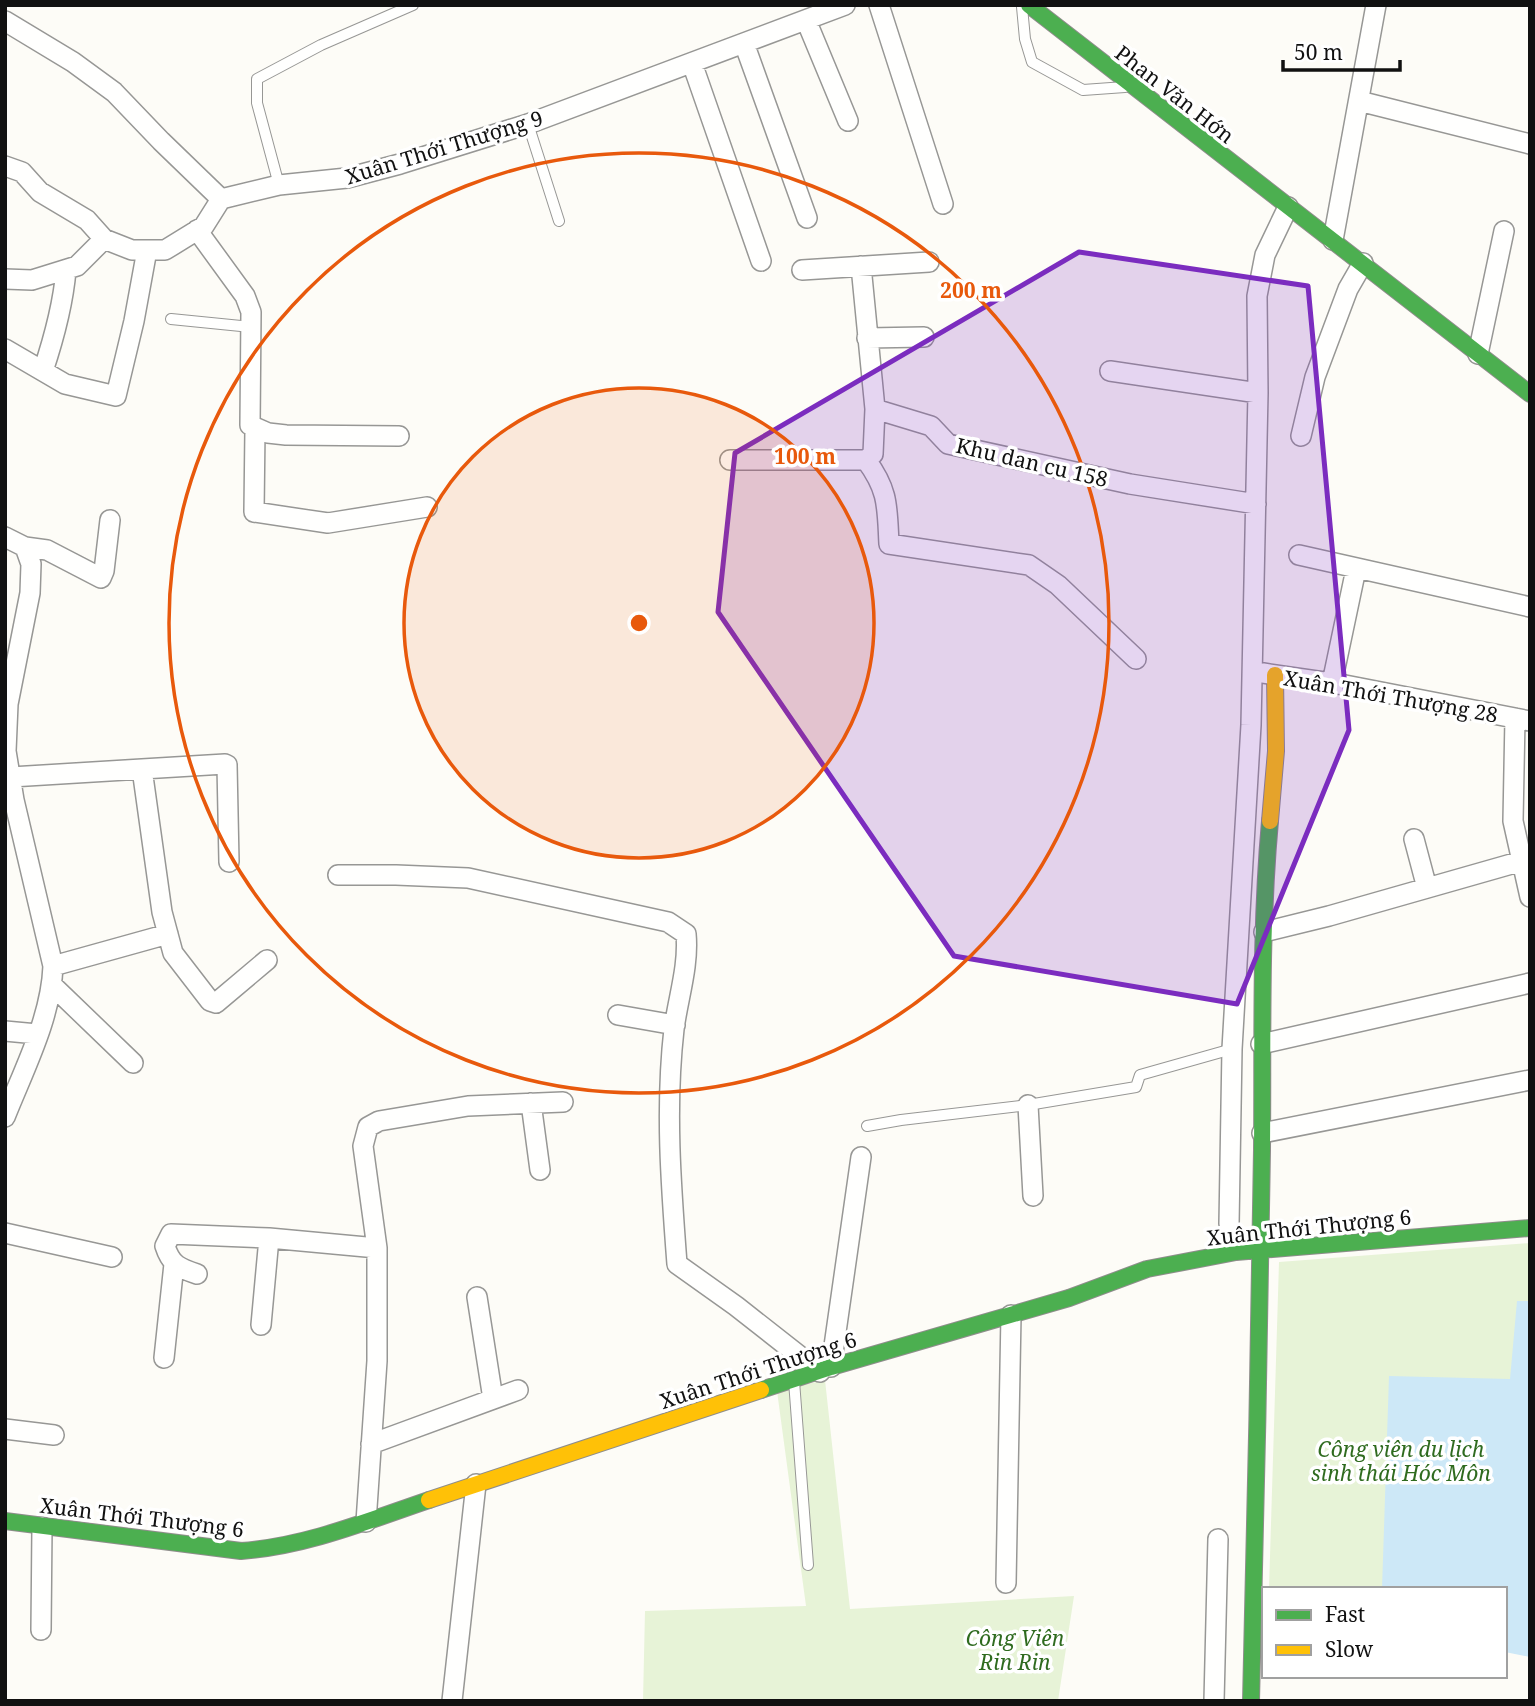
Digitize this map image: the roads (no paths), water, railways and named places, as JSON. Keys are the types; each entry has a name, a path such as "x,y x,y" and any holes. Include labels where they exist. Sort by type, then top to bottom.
{"street":[{"name":"Xuân Thới Thượng 9","path":"221,199 279,185 347,178 400,164 528,124 845,5"},
{"path":"879,5 943,204"},
{"name":"Phan Văn Hớn","path":"1029,5 1333,240"},
{"path":"1376,5 1333,240 1530,394"},
{"path":"806,20 848,121"},
{"path":"5,22 74,62 114,92 221,199 204,226 165,250 132,250 104,239 87,220 40,192 22,173 5,166"},
{"path":"744,43 807,218"},
{"path":"692,64 761,261"},
{"path":"1359,101 1530,144"},
{"path":"1251,1701 1262,1133 1261,1044 1248,1019 1258,393 1257,296 1265,255 1293,210"},
{"path":"197,230 245,296 251,312 250,425 255,429 286,435 399,436"},
{"path":"1478,354 1504,231"},
{"path":"5,279 33,280 77,266 104,239"},
{"path":"5,349 65,384 117,396 147,250"},
{"path":"802,270 929,262"},
{"path":"1301,436 1315,377 1348,289 1363,264"},
{"path":"730,460 866,460 873,454 875,409 861,267"},
{"path":"43,372 56,332 66,270"},
{"path":"867,338 924,337"},
{"path":"1110,371 1258,393"},
{"name":"Khu dan cu 158","path":"875,409 931,426 948,444 1130,484 1256,504"},
{"path":"255,429 254,512 328,523 427,507"},
{"path":"866,460 877,475 887,500 889,544 1029,565 1058,585 1136,659"},
{"path":"5,537 25,547 47,550 101,578 110,520"},
{"path":"5,1117 46,1010 52,976 12,820 6,751 13,634 30,593 31,564 25,547"},
{"path":"1298,555 1530,607"},
{"path":"1332,683 1356,569"},
{"name":"Xuân Thới Thượng 28","path":"1252,672 1332,683 1522,719"},
{"path":"1229,1224 1232,1049 1248,1019 1264,932 1265,876 1276,751 1275,675"},
{"path":"1522,719 1513,821 1530,897"},
{"path":"10,777 225,764 229,862"},
{"path":"142,769 162,912 173,953 210,1000 216,1003 267,960"},
{"path":"1414,839 1427,888"},
{"path":"1264,932 1522,861"},
{"path":"338,875 468,878 668,922 686,934 688,951 675,1025 668,1128 677,1264 825,1370 861,1157"},
{"path":"52,976 168,934"},
{"path":"52,976 133,1063"},
{"path":"1261,1044 1530,983"},
{"path":"618,1015 675,1025"},
{"path":"5,1031 37,1034"},
{"path":"1262,1133 1530,1080"},
{"path":"366,1522 377,1361 377,1248 363,1146 369,1127 379,1121 468,1106 563,1102"},
{"path":"531,1103 540,1170"},
{"path":"1028,1105 1033,1196"},
{"name":"Xuân Thới Thượng 6","path":"5,1521 230,1551 257,1551 319,1538 825,1370 1069,1298 1147,1269 1236,1252 1530,1228"},
{"path":"5,1233 112,1257"},
{"path":"197,1274 170,1261 165,1246 172,1234 269,1238 377,1248"},
{"path":"261,1325 269,1238"},
{"path":"164,1358 174,1265"},
{"path":"477,1297 493,1399"},
{"path":"1006,1583 1011,1315"},
{"path":"371,1444 517,1390"},
{"path":"5,1429 54,1435"},
{"path":"452,1701 476,1484"},
{"path":"41,1630 42,1527"},
{"path":"1214,1701 1218,1539"}],"lane":[{"path":"279,185 257,103 257,79 321,46 413,5"},
{"path":"1021,5 1025,39 1032,61 1083,90 1132,87"},
{"path":"528,124 559,221"},
{"path":"171,319 251,327"},
{"path":"867,1126 1028,1105 1136,1087 1140,1076 1232,1049"},
{"path":"794,1381 808,1564"}],"water":[{"path":"1517,1301 1530,1301 1530,1657 1507,1652 1507,1587 1382,1587 1389,1376 1510,1379"}],"park label":[{"name":"Công viên du lịch sinh thái Hóc Môn","path":"1401,1461"},
{"name":"Công Viên Rin Rin","path":"1015,1650"}]}
